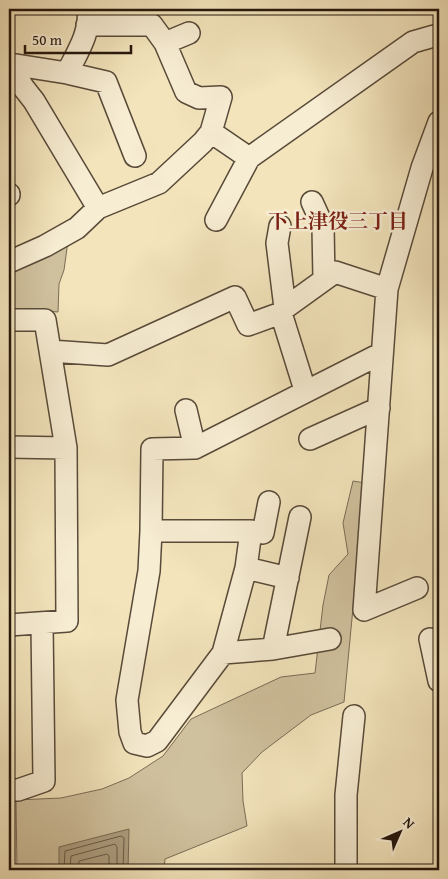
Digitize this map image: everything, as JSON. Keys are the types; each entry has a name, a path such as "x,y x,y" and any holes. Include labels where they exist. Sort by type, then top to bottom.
{"street":[{"path":"9,262 45,246 77,228 98,208 159,183 203,142 210,132 221,97 199,98 186,92 165,43 152,25 88,17 84,42 67,73"},
{"path":"165,43 189,33"},
{"path":"216,220 248,158 413,42 439,36"},
{"path":"98,208 34,101 16,91 9,64 67,73 106,82 135,156"},
{"path":"417,588 364,610 387,289 422,168 439,122"},
{"path":"210,132 248,158"},
{"path":"312,202 323,226 324,280"},
{"path":"280,226 277,243 283,310 306,390"},
{"path":"50,350 108,355 235,297 248,324 283,310 335,272 387,289"},
{"path":"9,320 45,320 66,448 67,621 9,625"},
{"path":"251,531 246,568 223,653 157,740 147,746 134,743 130,732 127,700 149,571 152,449 195,448 382,352"},
{"path":"310,439 379,408"},
{"path":"186,410 195,448"},
{"path":"9,447 66,448"},
{"path":"151,531 251,531 263,533 270,502"},
{"path":"273,649 300,517"},
{"path":"246,568 288,578"},
{"path":"9,790 18,790 44,781 42,624"},
{"path":"223,653 273,649 330,639"},
{"path":"430,639 439,681"},
{"path":"346,870 346,795 354,716"}],"shaded area":[{"path":"68,241 64,270 59,284 58,312 9,308 9,268"},
{"path":"353,481 365,483 344,702 311,715 262,752 242,773 243,801 247,826 165,859 164,870 17,870 16,800 61,798 102,789 129,778 163,756 191,719 281,677 315,673 323,605 329,575 348,554 343,523"}],"water":[{"path":"129,829 128,870 59,870 59,847"}],"district":[{"name":"下上津役三丁目","path":"338,221"}]}
